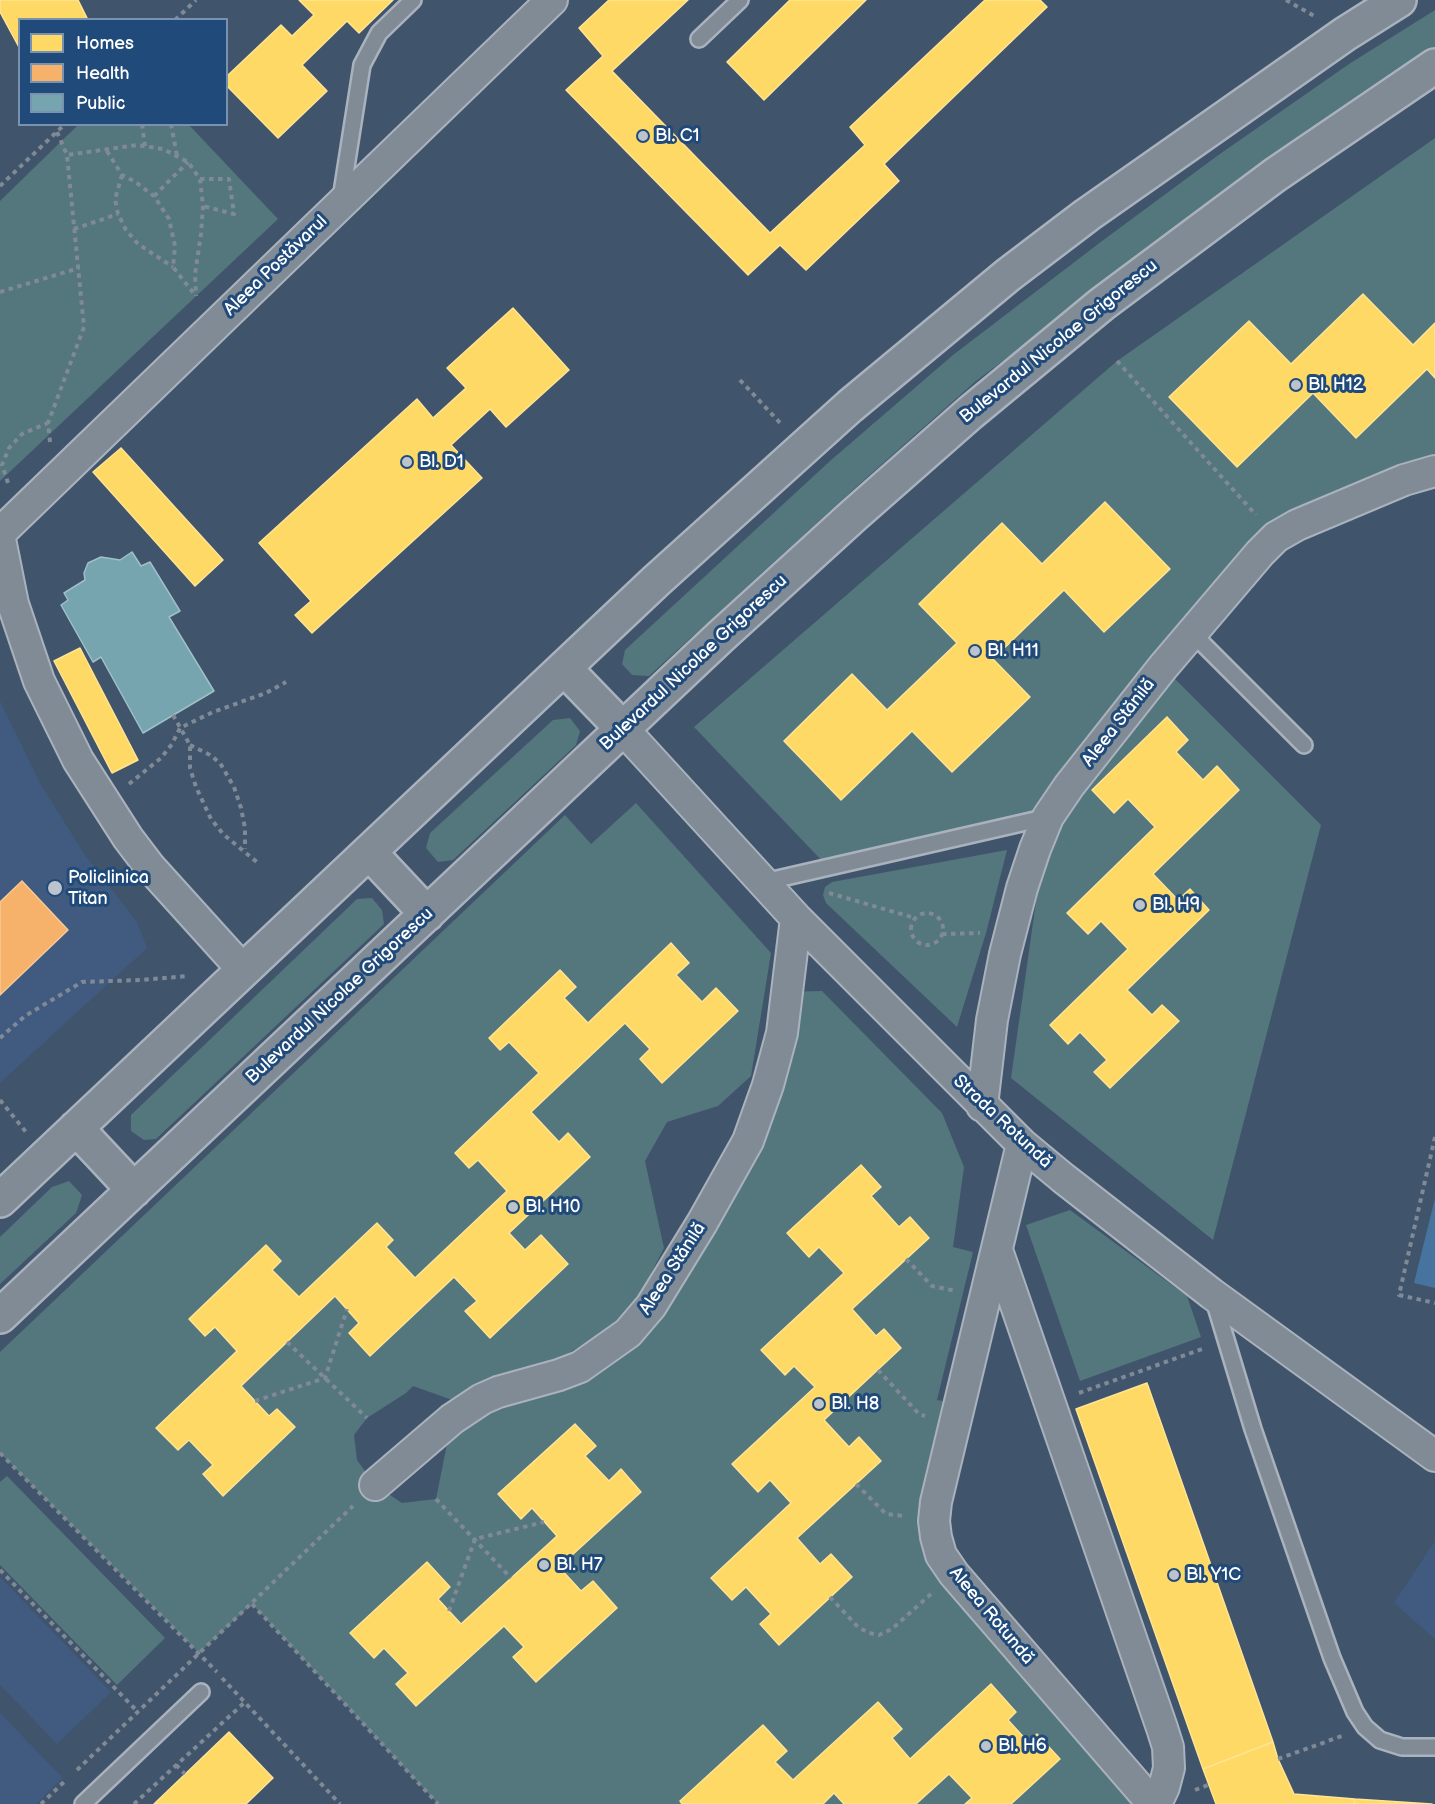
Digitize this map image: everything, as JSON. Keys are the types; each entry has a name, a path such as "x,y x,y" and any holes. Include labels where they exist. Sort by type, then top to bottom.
{"main road":[{"path":"0,1200 656,581 803,448 922,345 1087,215 1326,46 1399,0"},
{"name":"Bulevardul Nicolae Grigorescu","path":"0,1316 623,729 854,515 1102,304 1275,175 1435,66"},
{"path":"564,668 623,729"},
{"path":"369,852 428,914"},
{"path":"76,1128 135,1190"}],"street":[{"name":"Aleea Postăvarul","path":"10,524 552,0"},
{"name":"Aleea Stănilă","path":"982,1106 992,1020 1005,954 1022,888 1048,817 1069,786 1192,633 1276,537 1308,520 1404,480 1435,471"},
{"path":"0,539 8,619 78,760 104,802 150,867 244,971"},
{"name":"Strada Rotundă","path":"623,729 796,918 1022,1144 1212,1294 1435,1456"},
{"name":"Aleea Stănilă","path":"375,1485 452,1419 482,1399 580,1367 628,1334 651,1306 702,1223 748,1141 768,1086 782,1033 796,918"},
{"name":"Aleea Rotundă","path":"997,1250 1168,1747 1169,1768 1164,1787 1155,1804 954,1574 941,1555 936,1537 934,1521 936,1502 1022,1144"}],"lane":[{"path":"341,204 362,65 379,33 413,0"},
{"path":"699,39 740,0"},
{"path":"1192,633 1304,745"},
{"path":"764,882 1048,817"},
{"path":"1212,1294 1253,1429 1332,1658 1355,1713 1365,1727 1380,1740 1402,1747 1435,1747"},
{"path":"83,1804 201,1692"}],"path":[{"path":"178,18 196,0"},
{"path":"0,186 62,126"},
{"path":"142,126 145,146"},
{"path":"171,126 177,156"},
{"path":"57,132 67,155 84,327 48,423 48,436 62,474"},
{"path":"67,155 137,145 163,149 188,162 200,179 203,206 195,274 196,296 172,267 138,244 126,231 117,214 115,199 122,175"},
{"path":"107,151 122,175 154,196 169,219 175,246 172,267"},
{"path":"154,196 188,162"},
{"path":"200,179 229,179 234,214 203,206"},
{"path":"74,229 117,214"},
{"path":"0,292 79,268"},
{"path":"1117,361 1276,537"},
{"path":"740,380 803,448"},
{"path":"10,524 2,465 9,448 22,434 48,423"},
{"path":"104,802 161,758 172,744 180,728 213,712 266,693 286,682"},
{"path":"172,715 190,745 190,768 196,787 212,819 224,834 258,863"},
{"path":"190,745 220,763 234,787 245,828 244,850"},
{"path":"811,872 824,891 915,918 924,913 930,913 939,918 942,929 940,938 926,945 913,938 911,928 915,918"},
{"path":"0,1038 25,1016 82,982 141,980 244,971"},
{"path":"0,1100 46,1156"},
{"path":"1435,1137 1399,1295 1435,1303"},
{"path":"906,1259 932,1286 986,1298"},
{"path":"325,1378 347,1309"},
{"path":"1050,1403 1226,1340"},
{"path":"287,1342 367,1418"},
{"path":"878,1370 919,1414 954,1425"},
{"path":"255,1401 325,1378"},
{"path":"0,1453 199,1653 340,1804"},
{"path":"856,1484 886,1514 934,1521"},
{"path":"76,1770 375,1485"},
{"path":"436,1499 511,1578"},
{"path":"475,1539 544,1522"},
{"path":"449,1611 475,1539"},
{"path":"0,1570 138,1712"},
{"path":"831,1597 858,1627 879,1635 892,1629 954,1574"},
{"path":"252,1604 438,1804"},
{"path":"135,1804 245,1702"},
{"path":"1278,1759 1365,1727"},
{"path":"176,1765 185,1774"},
{"path":"41,1804 65,1781"}],"shaded area":[{"name":"Policlinica Titan","path":"0,701 41,785 85,855 137,922 147,948 0,1083"},
{"path":"1435,1198 1435,1288 1414,1283"},
{"path":"1435,1541 1435,1639 1394,1603"},
{"path":"0,1577 111,1692 57,1744 0,1685"},
{"path":"0,1713 63,1778 36,1804 0,1804"}],"green space":[{"path":"1435,10 1435,55 1125,269 976,381 649,676 632,675 622,664 625,650 830,461 953,355 1217,156 1349,64"},
{"path":"77,126 190,126 278,219 0,481 0,201"},
{"path":"1435,138 1435,471 1297,525 1164,668 1321,825 1213,1240 1011,1078 1048,817 828,867 694,727 1117,361"},
{"path":"570,718 580,731 576,745 453,860 438,862 426,848 430,833 553,720"},
{"path":"636,803 771,953 751,1076 718,1106 667,1122 645,1161 664,1248 640,1295 623,1316 594,1338 554,1362 455,1401 413,1386 367,1418 354,1435 357,1460 375,1485 402,1503 436,1499 452,1419 482,1399 498,1392 580,1367 628,1333 639,1321 702,1223 748,1141 768,1086 782,1033 787,992 822,991 942,1113 964,1167 953,1247 973,1252 937,1400 960,1404 936,1502 934,1521 941,1555 965,1587 1153,1804 438,1804 252,1604 199,1653 0,1453 0,1352 565,815 591,844"},
{"path":"1007,850 986,933 957,1027 826,903 823,895 825,887 832,882"},
{"path":"372,898 382,910 384,924 156,1139 144,1140 131,1131 131,1115 357,899"},
{"path":"69,1181 82,1195 76,1213 0,1284 0,1237 52,1187"},
{"path":"1070,1210 1187,1296 1201,1337 1080,1381 1026,1225"},
{"path":"7,1476 165,1638 117,1685 0,1565 0,1482"}],"building: Homes":[{"path":"0,0 78,0 87,18 18,18 18,45 0,12"},
{"path":"299,0 393,0 359,33 347,21 302,65 327,91 278,138 228,87 228,75 281,25 292,36 314,15"},
{"name":"Bl. C1","path":"609,0 688,0 612,71 770,233 865,145 850,127 985,0 1040,0 1047,7 884,164 899,181 806,270 780,245 748,275 566,90 603,56 579,28"},
{"path":"790,0 866,0 764,100 727,62"},
{"name":"Bl. H12","path":"1363,294 1413,345 1435,323 1435,378 1427,369 1356,438 1313,393 1237,467 1169,397 1249,321 1291,364"},
{"name":"Bl. D1","path":"513,308 569,370 506,427 490,409 451,445 482,478 312,633 295,615 311,601 259,543 417,399 433,418 466,388 447,368"},
{"path":"121,448 223,560 195,586 93,472"},
{"name":"Bl. H11","path":"1105,502 1170,569 1104,632 1064,590 993,659 1030,697 952,772 912,731 841,800 784,741 852,674 887,710 957,643 919,604 1002,523 1042,564"},
{"path":"80,648 138,760 112,773 54,661"},
{"name":"Bl. H9","path":"1167,717 1188,740 1176,752 1203,780 1217,766 1239,790 1153,874 1178,900 1190,889 1209,910 1127,990 1152,1015 1162,1005 1179,1021 1110,1088 1094,1072 1107,1060 1080,1032 1068,1044 1050,1025 1128,949 1101,921 1088,934 1067,913 1155,827 1128,799 1114,813 1092,790"},
{"name":"Bl. H10","path":"671,943 689,963 676,975 702,1002 716,988 738,1011 662,1083 640,1059 650,1049 625,1023 531,1112 559,1142 568,1133 590,1157 509,1233 525,1250 541,1235 568,1264 490,1338 465,1311 477,1301 454,1277 370,1356 349,1333 359,1323 335,1296 241,1386 269,1416 277,1409 295,1427 223,1496 203,1474 213,1465 189,1440 178,1450 156,1428 237,1351 215,1327 205,1336 189,1319 266,1245 281,1261 272,1270 299,1297 377,1223 393,1240 386,1247 415,1278 507,1191 478,1160 469,1168 455,1153 539,1073 509,1042 500,1050 489,1038 560,970 576,987 564,998 588,1023"},
{"name":"Bl. H8","path":"861,1165 881,1187 871,1196 899,1227 910,1217 929,1238 852,1309 876,1336 884,1329 901,1348 824,1420 849,1447 859,1437 881,1461 797,1538 820,1564 831,1554 852,1577 779,1645 760,1624 771,1614 746,1587 732,1600 711,1578 791,1503 770,1480 758,1492 732,1464 815,1387 794,1366 785,1375 761,1350 844,1273 819,1247 809,1257 787,1233"},
{"name":"Bl. Y1C","path":"1147,1383 1273,1742 1203,1769 1076,1409"},
{"name":"Bl. H7","path":"575,1424 596,1446 585,1456 609,1481 621,1469 641,1492 559,1567 581,1591 593,1581 617,1608 536,1682 513,1657 524,1647 504,1626 416,1706 396,1684 408,1673 384,1648 374,1658 350,1633 427,1562 450,1587 438,1599 461,1624 557,1536 532,1508 521,1519 498,1494"},
{"name":"Bl. H6","path":"991,1684 1016,1712 1008,1720 1028,1742 1037,1734 1060,1759 1011,1804 965,1804 972,1798 949,1774 916,1804 844,1804 834,1793 823,1804 682,1804 680,1801 763,1725 787,1751 775,1762 793,1780 878,1702 902,1729 892,1738 910,1759"},
{"path":"229,1732 273,1778 246,1804 154,1804"},
{"path":"1273,1742 1294,1794 1355,1799 1354,1804 1216,1804 1203,1769"},
{"path":"1355,1799 1432,1804 1354,1804"}],"building: Health":[{"name":"Policlinica Titan","path":"22,881 68,930 0,995 0,902"}],"building: Public":[{"path":"132,552 141,566 150,562 180,611 169,617 214,691 143,733 101,657 93,662 61,605 68,600 64,593 85,580 84,573 88,563 101,557 120,560"}],"place":[{"name":"Bl. C1","path":"643,136"},
{"name":"Bl. H12","path":"1296,385"},
{"name":"Bl. D1","path":"407,462"},
{"name":"Bl. H11","path":"975,651"},
{"name":"Policlinica Titan","path":"55,888"},
{"name":"Bl. H9","path":"1140,905"},
{"name":"Bl. H10","path":"513,1207"},
{"name":"Bl. H8","path":"819,1404"},
{"name":"Bl. H7","path":"544,1565"},
{"name":"Bl. Y1C","path":"1174,1575"},
{"name":"Bl. H6","path":"986,1746"}]}
